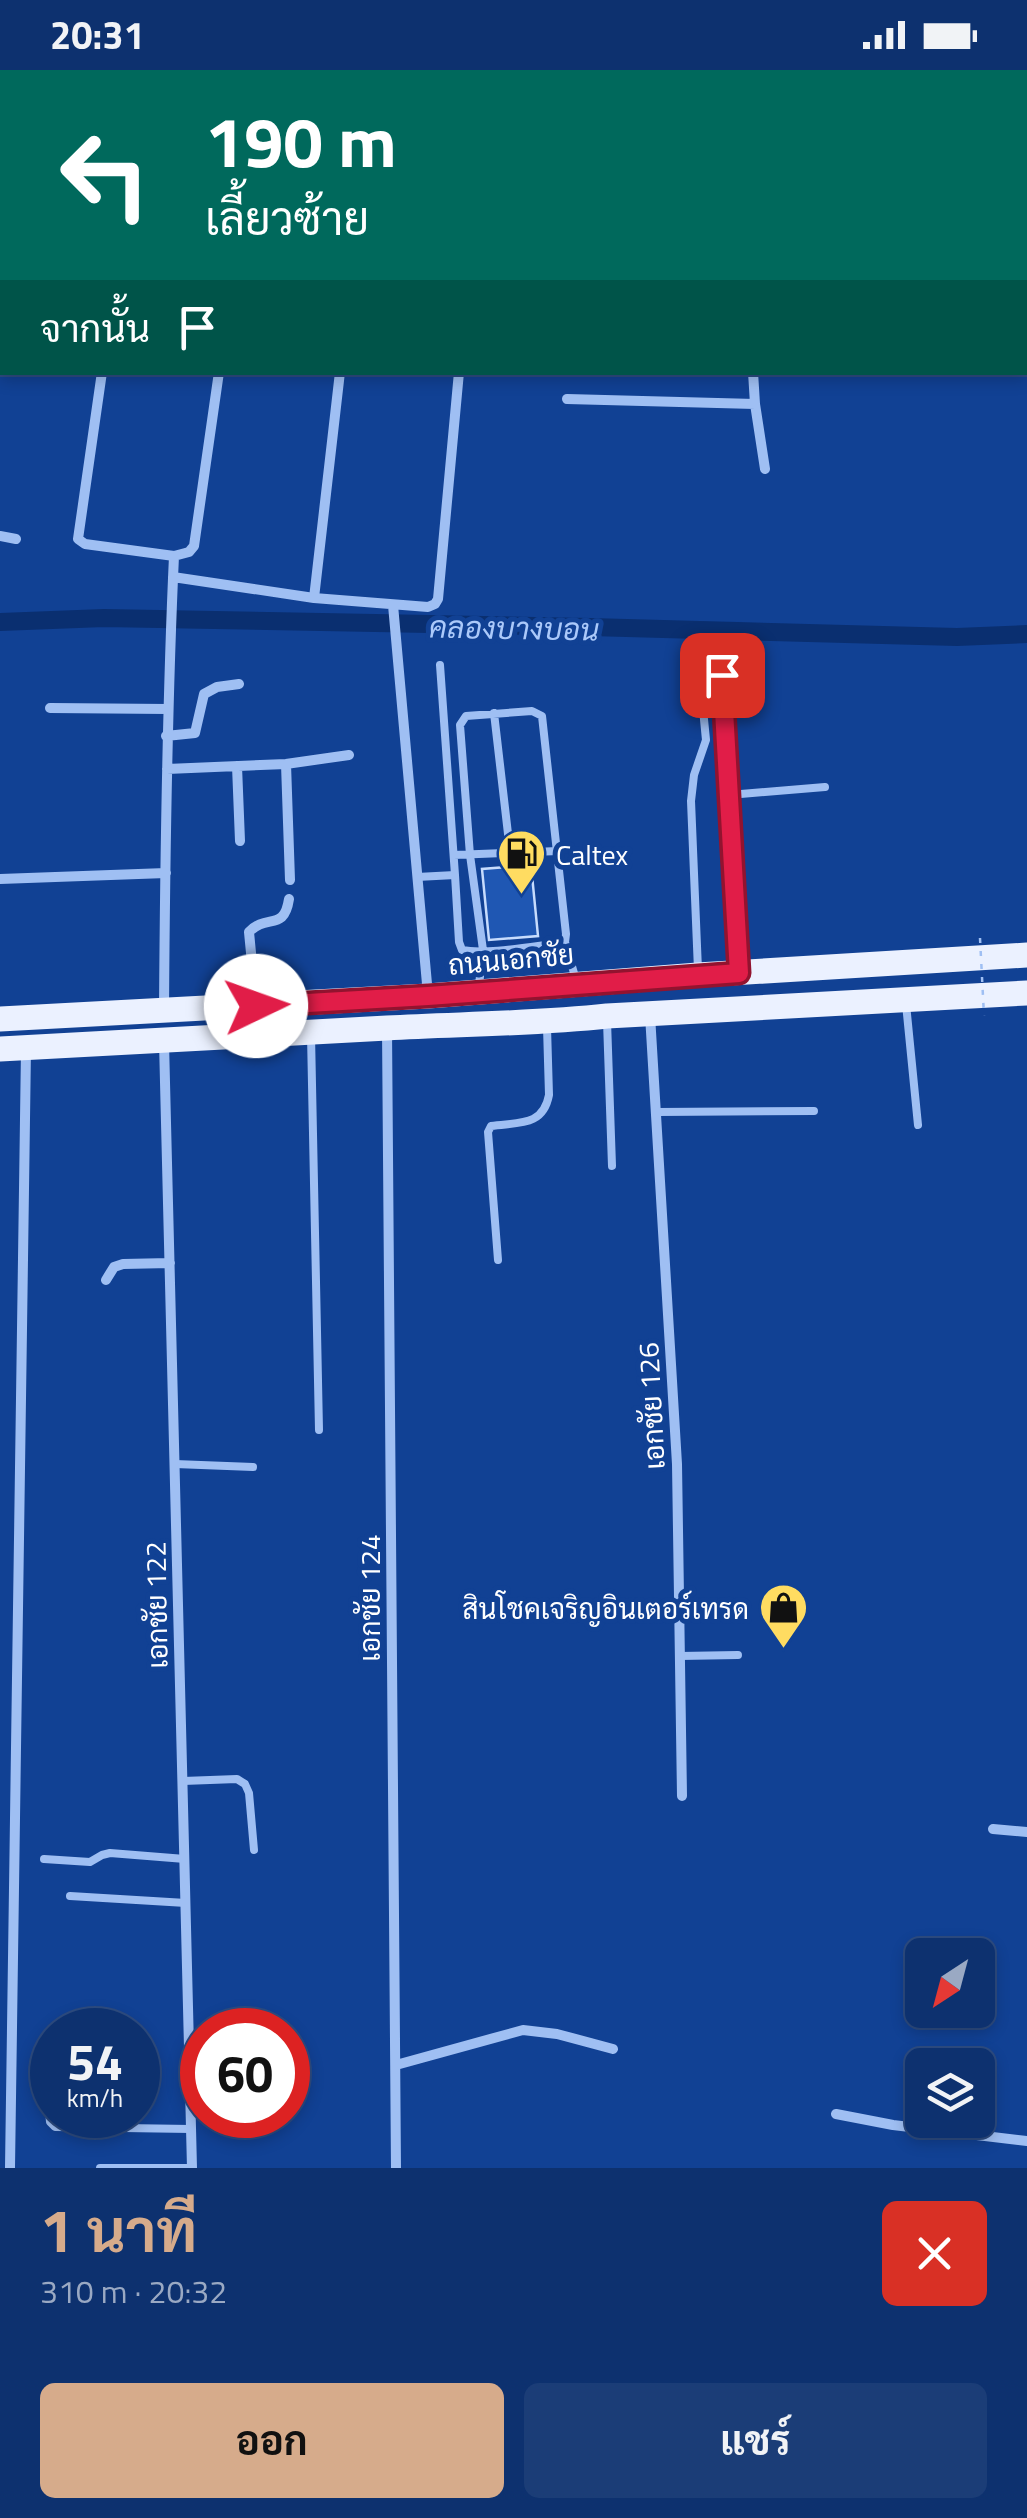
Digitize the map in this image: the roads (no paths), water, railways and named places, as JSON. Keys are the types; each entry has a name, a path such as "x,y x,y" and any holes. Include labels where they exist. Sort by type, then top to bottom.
{"main road":[{"name":"ถนนเอกชัย","path":"0,1020 428,996 698,974 1027,955"},
{"path":"964,959 964,998"},
{"path":"13,1049 1027,994"}],"street":[{"path":"102,375 78,540 174,556 189,552 194,546 219,375"},
{"path":"314,598 340,375"},
{"path":"173,577 314,598 428,607 435,604 459,375"},
{"path":"754,375 754,404 765,470"},
{"path":"567,399 754,404"},
{"path":"0,536 16,539"},
{"path":"164,1011 166,736 174,556"},
{"path":"393,605 428,996"},
{"path":"722,675 739,973"},
{"path":"166,736 195,733 204,694 216,687 239,684"},
{"path":"50,708 168,709"},
{"path":"167,769 286,764 349,755"},
{"path":"286,764 290,880"},
{"path":"237,766 240,840"},
{"path":"0,879 166,873"},
{"path":"256,1006 249,932 258,924 282,919 289,899"},
{"name":"เอกชัย 126","path":"650,1014 677,1464 682,1796"},
{"name":"เอกชัย 124","path":"387,1028 396,2168"},
{"name":"เอกชัย 122","path":"164,1041 188,2008"},
{"path":"10,2168 13,1049"},
{"path":"106,1280 114,1267 123,1264 170,1263"},
{"path":"994,1829 1027,1832"},
{"path":"396,2065 524,2030 613,2049"},
{"path":"836,2114 893,2125 1027,2140"},
{"name":"เอกชัย 122","path":"190,2138 192,2168"}],"lane":[{"path":"697,647 706,740 694,776 691,801 698,974"},
{"path":"440,665 462,950 565,942"},
{"path":"478,992 482,950 460,725 466,716 494,713 532,711 542,716 565,942 578,984"},
{"path":"494,713 510,852"},
{"path":"729,795 825,787"},
{"path":"454,855 558,851"},
{"path":"417,877 455,875"},
{"path":"906,1000 918,1125"},
{"path":"606,1016 612,1166"},
{"path":"498,1260 488,1132 491,1126 533,1120 547,1106 546,1022"},
{"path":"310,1035 319,1430"},
{"path":"656,1112 814,1111"},
{"path":"175,1464 253,1467"},
{"path":"680,1656 738,1655"},
{"path":"183,1780 236,1780 246,1784 254,1850"},
{"path":"44,1859 90,1862 102,1854 185,1858"},
{"path":"70,1896 186,1902"},
{"path":"100,2168 192,2168"}],"waterway":[{"name":"คลองบางบอน","path":"0,622 104,618 957,637 1027,634"}],"place":[{"name":"Caltex","path":"521,896"},
{"name":"สินโชคเจริญอินเตอร์เทรด","path":"784,1650"}]}
